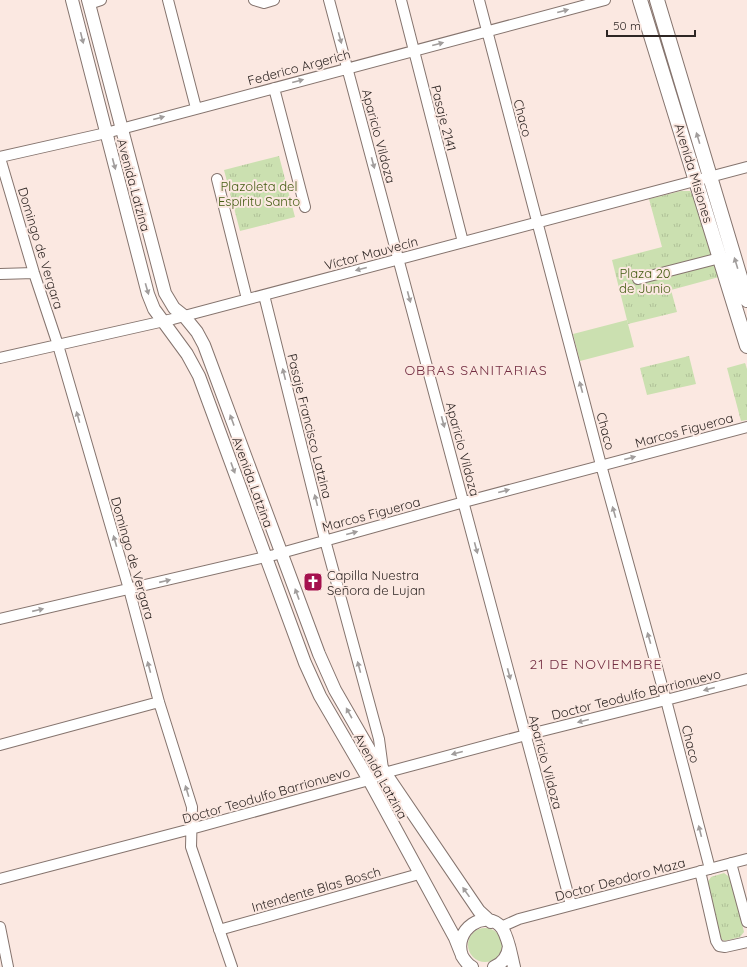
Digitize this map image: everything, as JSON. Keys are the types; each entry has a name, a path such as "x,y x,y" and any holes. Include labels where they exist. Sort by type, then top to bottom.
{"main road":[{"name":"Avenida Misiones","path":"640,0 747,346"},
{"name":"Avenida Misiones","path":"657,0 747,300"}],"street":[{"name":"Avenida Latzina","path":"72,0 148,294 154,309 162,322 187,354 199,376 305,663 320,696 455,938 467,964"},
{"path":"88,2 101,0"},
{"path":"168,0 196,108"},
{"path":"254,0 264,3 274,0"},
{"name":"Aparicio Vildoza","path":"330,0 570,905"},
{"name":"Pasaje 2141","path":"401,0 463,242"},
{"name":"Chaco","path":"479,0 601,465 666,700 705,870 716,941 719,946 725,947 747,942"},
{"name":"Federico Argerich","path":"0,157 106,133 605,0"},
{"name":"Avenida Latzina","path":"88,2 166,293 174,308 184,316 197,332 204,345 319,654 332,682 368,749 479,911 496,924"},
{"path":"274,88 305,207"},
{"name":"Domingo de Vergara","path":"0,157 34,273 58,345 129,589 159,702 192,807 191,847 232,967"},
{"name":"Víctor Mauvecín","path":"0,358 162,322 747,167"},
{"path":"217,179 247,299"},
{"path":"638,279 720,258"},
{"path":"0,274 34,273"},
{"name":"Pasaje Francisco Latzina","path":"264,295 325,540 378,739 384,773"},
{"name":"Marcos Figueroa","path":"0,619 266,557 464,502 747,427"},
{"name":"Doctor Teodulfo Barrionuevo","path":"0,880 368,780 384,773 747,679"},
{"path":"0,745 159,702"},
{"name":"Doctor Deodoro Maza","path":"496,924 747,859"},
{"path":"731,863 747,922"},
{"name":"Intendente Blas Bosch","path":"219,930 419,874"},
{"path":"467,964 460,942 465,930 479,921 496,924 506,935 514,967"},
{"path":"0,927 8,967"},
{"path":"494,967 505,959 509,946"}],"green space":[{"name":"Plazoleta del Espíritu Santo","path":"279,156 295,217 240,231 224,170"},
{"name":"Plaza 20 de Junio","path":"681,191 690,191 694,197 719,277 671,290 677,312 628,324 612,260 662,247 649,199"},
{"path":"627,320 634,347 580,361 573,334"},
{"path":"689,356 696,384 647,395 640,368"},
{"path":"745,363 747,369 747,420 741,421 727,368"},
{"path":"724,873 731,878 744,932 740,937 725,941 719,938 707,883 711,877"},
{"path":"485,928 497,933 502,945 497,957 485,962 473,957 468,945 473,933"}],"place":[{"name":"Capilla Nuestra Señora de Lujan","path":"313,582"}],"district":[{"name":"OBRAS SANITARIAS","path":"476,370"},
{"name":"21 DE NOVIEMBRE","path":"596,664"}]}
